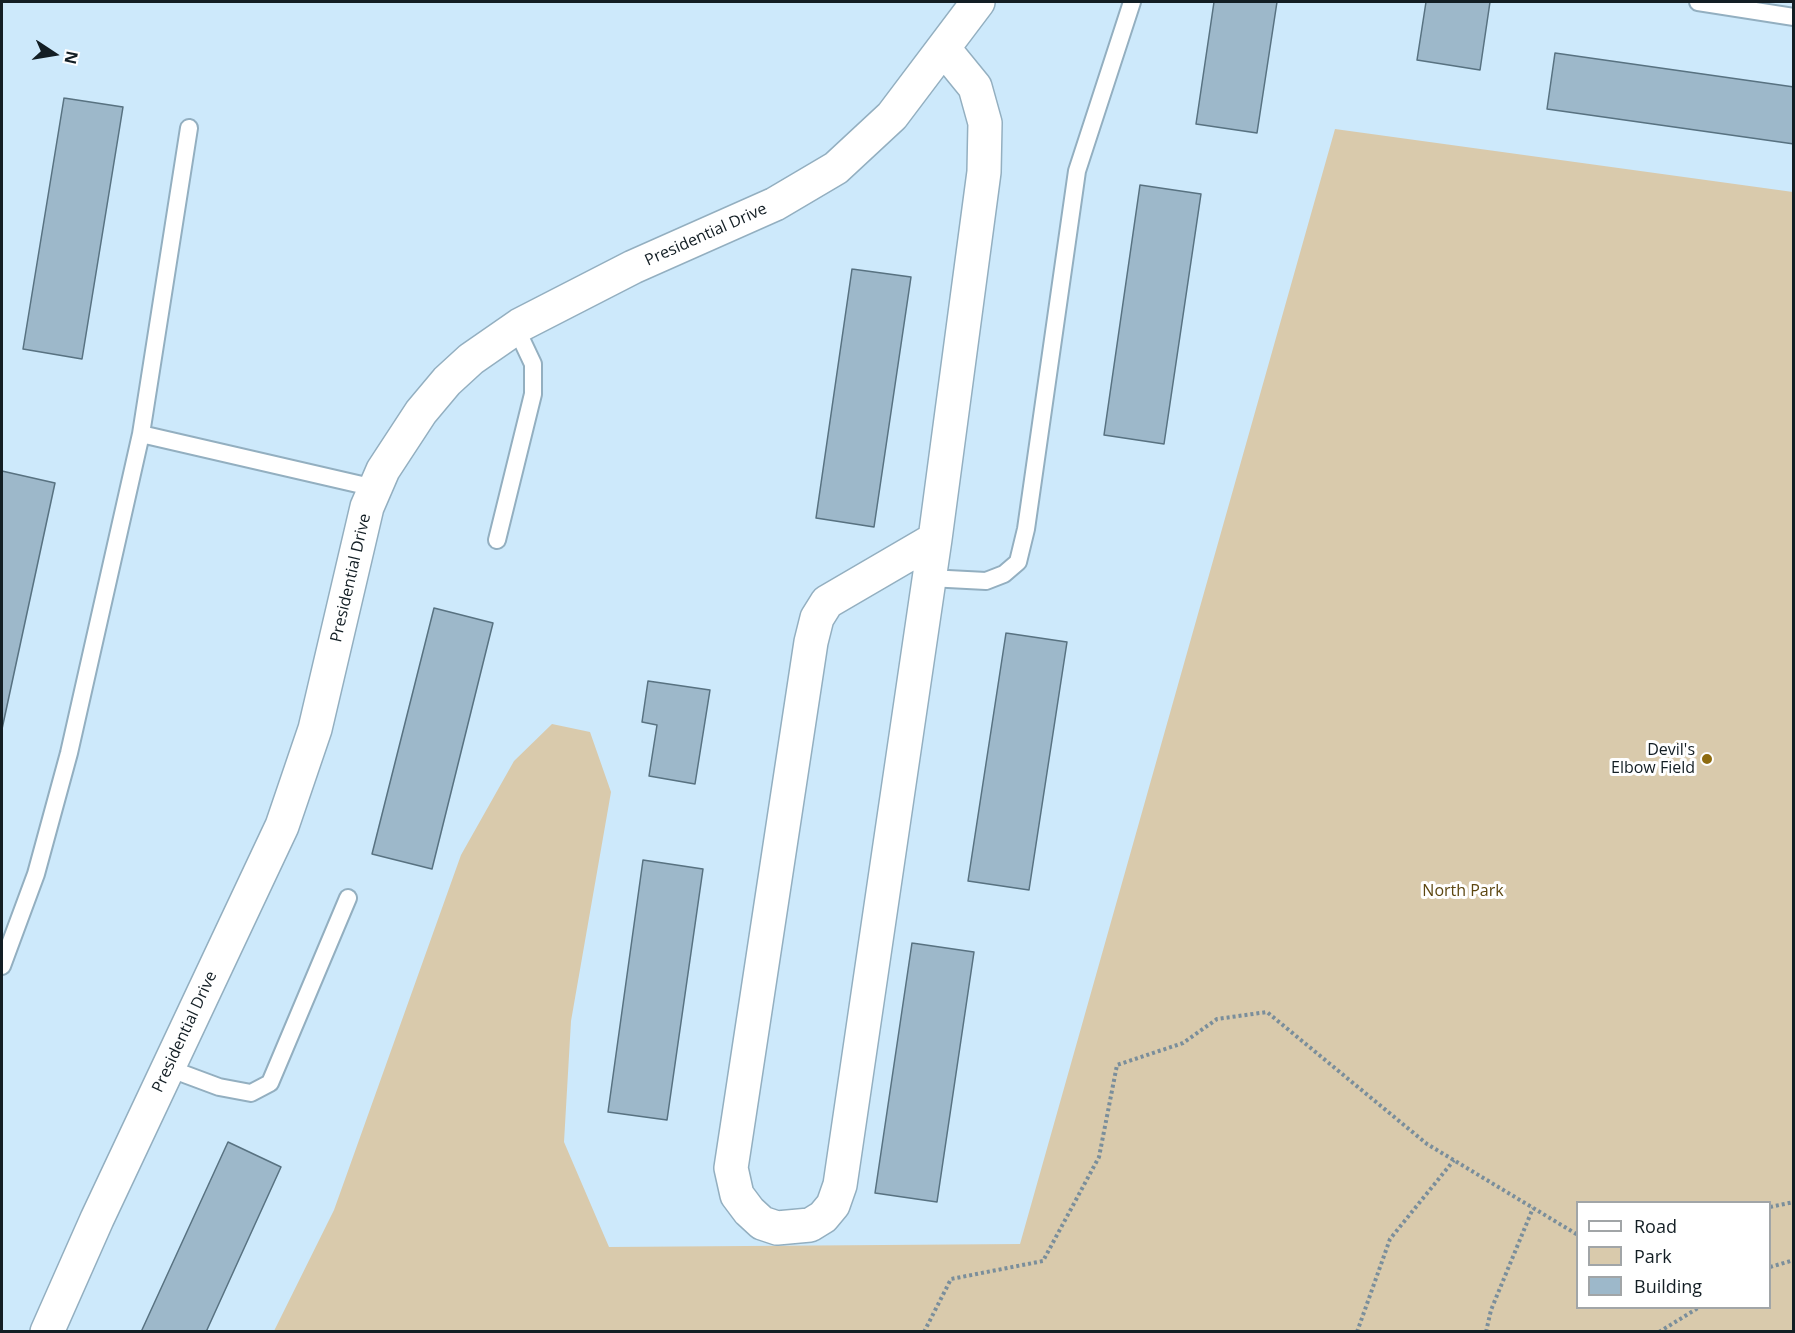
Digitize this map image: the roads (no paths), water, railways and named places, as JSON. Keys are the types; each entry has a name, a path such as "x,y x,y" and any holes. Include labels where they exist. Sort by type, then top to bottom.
{"street":[{"name":"Presidential Drive","path":"47,1332 282,826 315,729 354,554 367,507 400,441 447,381 471,360 516,328 550,308 633,267 775,204 836,168 892,116 978,2"},
{"path":"935,539 827,602 817,618 811,642 731,1168 737,1195 762,1223 777,1228 810,1225 824,1217 833,1205 840,1185 935,539 984,172 985,133 985,123 975,87 944,49"}],"lane":[{"path":"929,578 986,581 1004,574 1018,562 1026,529 1077,171 1132,2"},
{"path":"1698,2 1794,17"},
{"path":"2,966 36,874 69,753 141,434 189,128"},
{"path":"497,540 533,394 533,364 516,328"},
{"path":"141,434 375,488"},
{"path":"168,1068 219,1087 251,1093 270,1083 348,897"}],"place":[{"name":"Devil's Elbow Field","path":"1707,759"}],"park label":[{"name":"North Park","path":"1463,891"}]}
